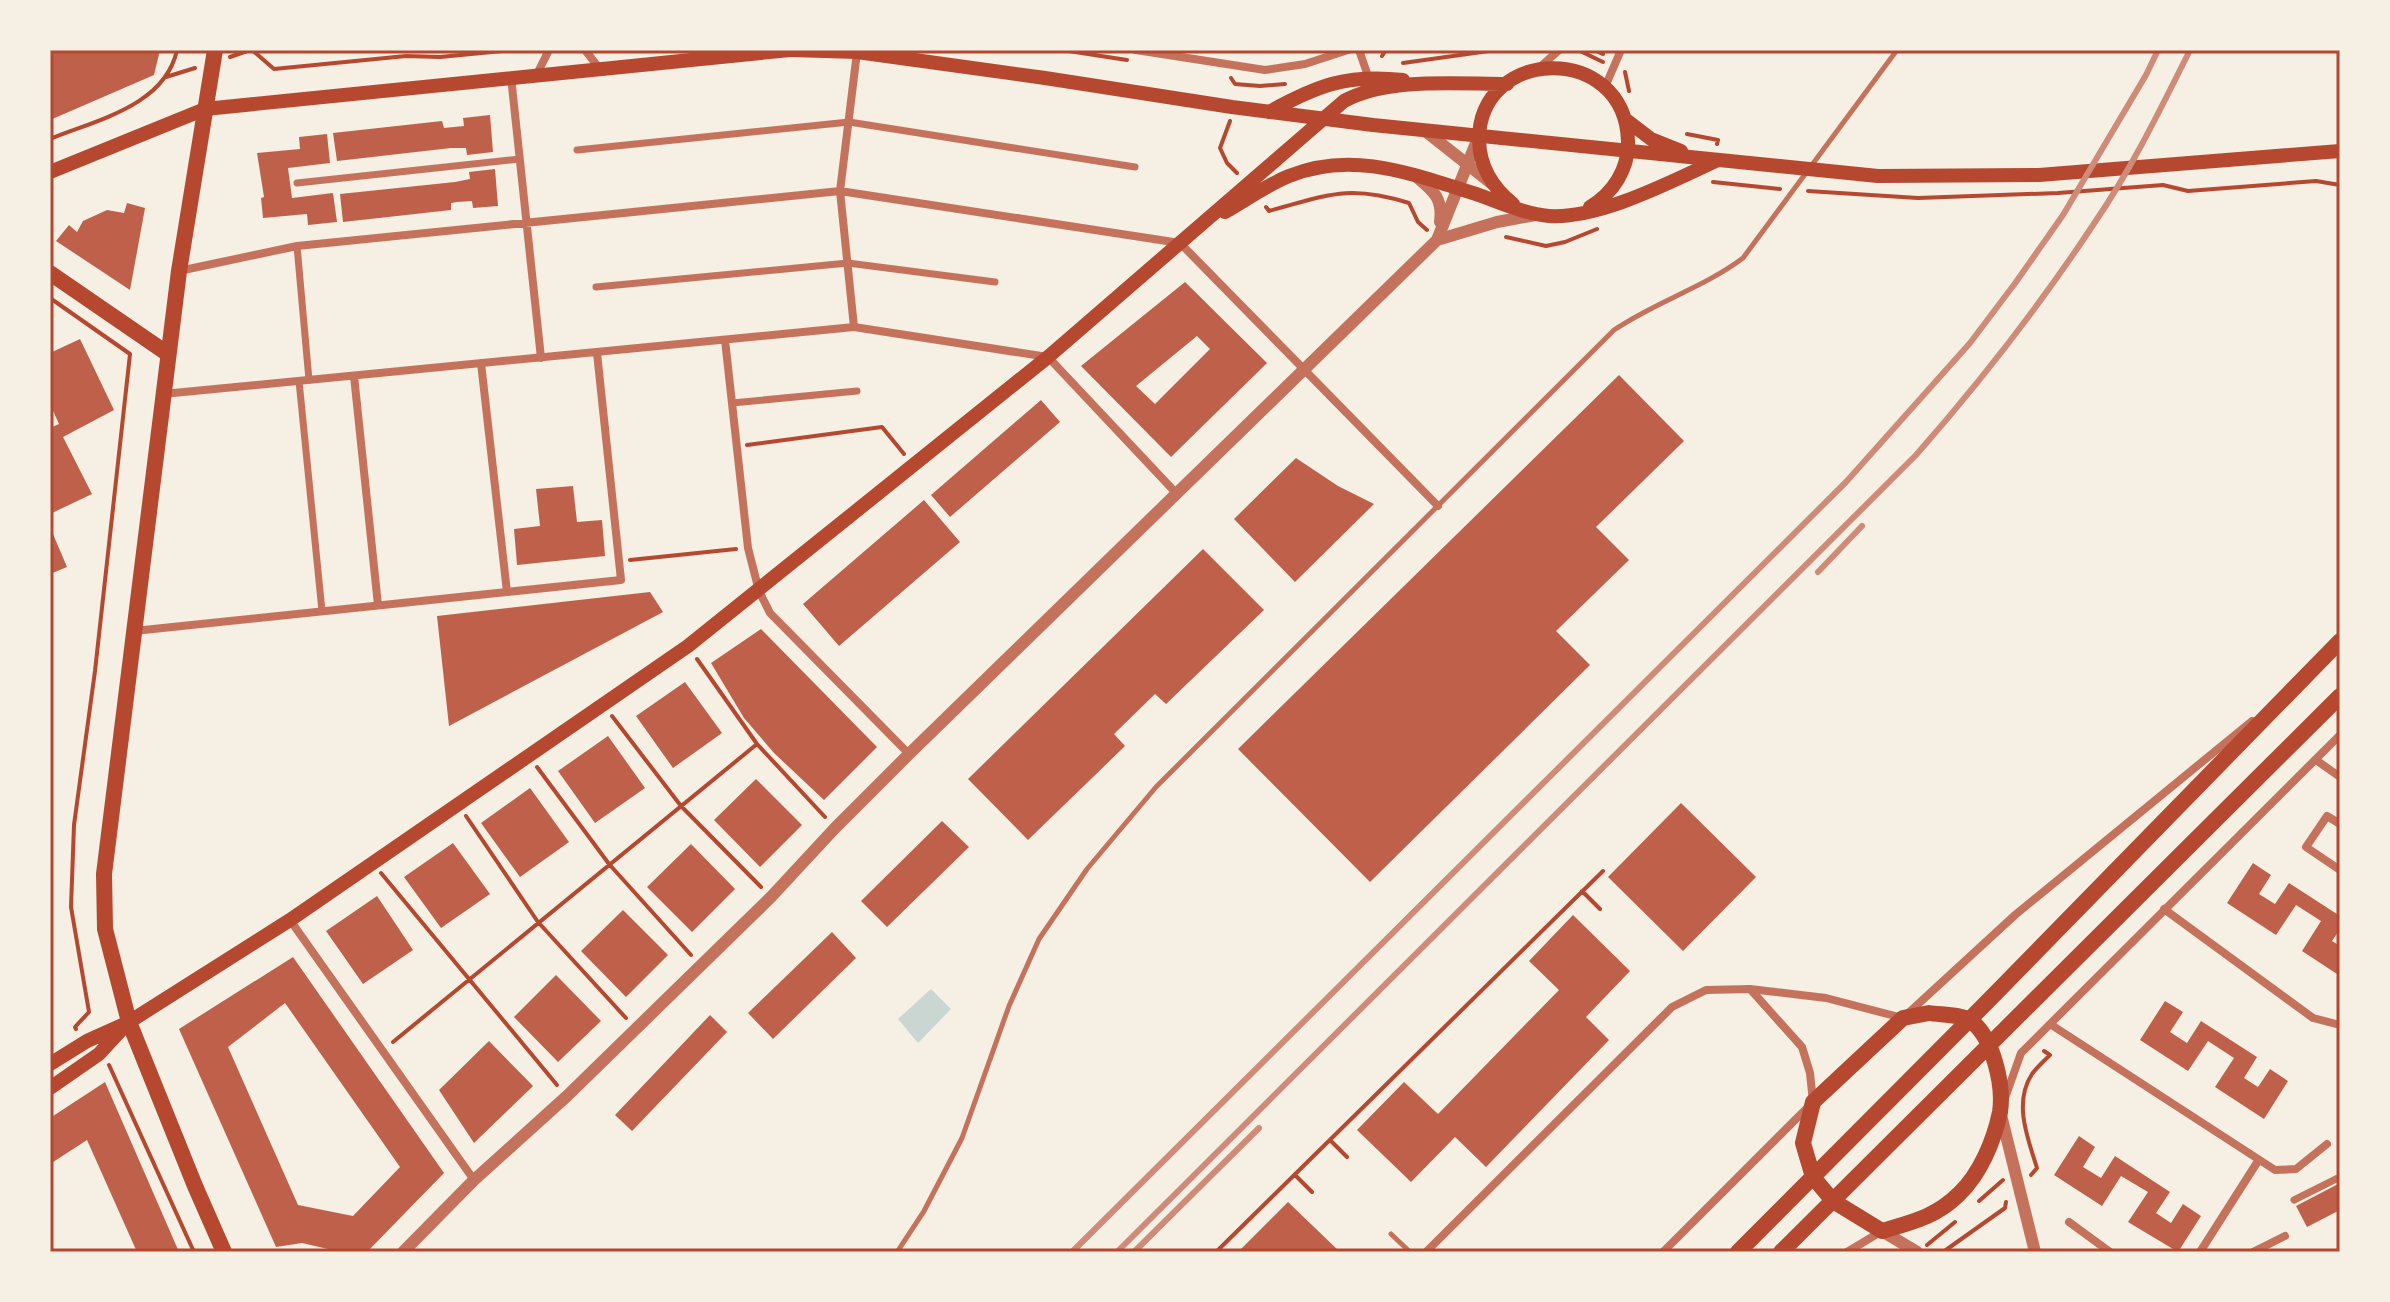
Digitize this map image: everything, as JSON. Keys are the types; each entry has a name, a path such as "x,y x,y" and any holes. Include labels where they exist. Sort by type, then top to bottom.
{"main road":[{"path":"215,50 179,271 104,874 105,929 129,1022 224,1252"},
{"path":"50,172 205,109 791,50 857,52 1269,112 1424,130 1748,164 1922,178 2039,175 2340,151"},
{"path":"1538,214 1512,204 1493,185 1482,162 1479,136 1487,108 1507,84 1538,69 1574,70 1605,87 1625,119 1651,139 1710,160"},
{"path":"1269,112 1322,87 1368,76 1431,84"},
{"path":"50,1064 87,1041 129,1022 290,920 688,646 1048,357 1323,118 1356,94 1371,89 1431,84 1507,84"},
{"path":"1579,212 1607,195 1617,182 1629,152 1625,119"},
{"path":"1204,224 1290,176 1327,166 1373,165 1412,174 1538,214 1562,216 1603,208 1673,183 1710,160"},
{"path":"50,273 168,354"},
{"path":"1738,1252 1970,1020 2340,641"},
{"path":"1781,1252 2340,696"},
{"path":"1929,1013 1970,1020 1990,1042 2008,1109 1979,1172 1958,1195 1929,1217 1882,1231 1833,1201 1813,1177 1803,1143 1813,1102 1903,1018 1929,1013"},
{"path":"50,1088 99,1054 129,1022"}],"street":[{"path":"537,74 549,50"},
{"path":"585,50 599,68"},
{"path":"1136,50 1265,70 1305,64 1348,50"},
{"path":"1210,50 1214,62"},
{"path":"1359,50 1368,76"},
{"path":"1538,69 1559,50"},
{"path":"1605,87 1621,50"},
{"path":"854,327 840,191 857,52"},
{"path":"511,77 541,358"},
{"path":"577,150 849,122 1135,167"},
{"path":"1424,130 1493,185"},
{"path":"403,1252 474,1180 567,1096 771,897 909,754 1437,240 1479,136"},
{"path":"297,183 520,159"},
{"path":"1412,174 1439,197 1442,208 1437,240"},
{"path":"179,271 297,246 840,191 1180,243 1438,506"},
{"path":"1437,240 1497,222 1538,214"},
{"path":"297,246 322,611"},
{"path":"596,287 848,263 995,282"},
{"path":"163,394 854,327 1048,357 1177,494"},
{"path":"725,340 748,548 759,591 770,613 909,754"},
{"path":"133,631 621,580 597,353"},
{"path":"481,363 507,592"},
{"path":"354,376 378,605"},
{"path":"732,403 857,391"},
{"path":"1426,1252 1672,1007 1706,990 1750,989 1826,998 1903,1018 2015,915 2293,688"},
{"path":"2035,1252 2008,1109 2021,1053 2340,735"},
{"path":"2316,760 2340,777"},
{"path":"2340,824 2327,816 2306,847 2340,870"},
{"path":"2164,909 2313,1018 2340,1025"},
{"path":"290,920 474,1180"},
{"path":"1663,1252 1813,1102 1810,1073 1802,1047 1750,989"},
{"path":"2050,1024 2275,1170 2296,1169 2327,1144"},
{"path":"2200,1252 2258,1161"},
{"path":"2294,1200 2340,1177"},
{"path":"2069,1222 2110,1252"},
{"path":"1847,1252 1882,1231 1917,1252"},
{"path":"2253,1252 2285,1236"}],"lane":[{"path":"897,1252 924,1211 962,1138 1009,1006 1039,939 1087,869 1156,787 1614,330 1650,307 1723,273 1743,258 1897,50"},
{"path":"1391,1234 1410,1252"}],"path":[{"path":"50,139 134,104 156,90 166,77 177,50"},
{"path":"252,50 274,69 406,56 440,57 512,50"},
{"path":"1062,50 1134,61"},
{"path":"1382,56 1386,50"},
{"path":"1399,63 1496,50"},
{"path":"1578,50 1603,62"},
{"path":"1594,50 1603,54"},
{"path":"1625,72 1630,98"},
{"path":"1229,126 1220,148 1227,163 1238,173"},
{"path":"1677,131 1718,140"},
{"path":"2163,185 2188,191 2316,181 2340,185"},
{"path":"1715,182 1745,186"},
{"path":"1264,205 1269,211 1337,192 1368,192 1409,203 1418,222"},
{"path":"737,446 882,427 913,466"},
{"path":"619,561 748,548"},
{"path":"688,646 757,744 835,828"},
{"path":"604,704 681,806 771,897"},
{"path":"382,1051 757,744"},
{"path":"528,755 609,864 701,965"},
{"path":"458,804 538,922 636,1028"},
{"path":"372,862 467,980 567,1096"},
{"path":"1216,1252 1603,871"},
{"path":"1582,891 1600,909"},
{"path":"2008,1109 2028,1070 2050,1044"},
{"path":"2026,1179 2037,1168 2025,1131 2023,1103 2031,1075 2050,1055 2044,1051"},
{"path":"1330,1140 1347,1157"},
{"path":"1295,1175 1312,1192"},
{"path":"1943,1252 2005,1208 2008,1193"}],"shaded area":[{"path":"931,989 951,1009 918,1043 898,1019"}],"building":[{"path":"50,50 160,50 154,75 50,120"},
{"path":"490,115 493,152 467,155 466,148 451,148 337,161 333,133 442,121 444,128 464,126 463,118"},
{"path":"327,134 330,163 288,168 292,198 333,193 337,222 308,225 307,214 263,218 261,198 264,197 257,153 300,149 299,137"},
{"path":"495,169 498,206 473,208 472,201 457,202 451,203 451,210 343,222 340,194 455,182 470,179 469,172"},
{"path":"127,203 145,208 130,290 56,241 69,225 77,232 83,221 107,210 124,213"},
{"path":"1185,282 1267,363 1171,457 1081,366","holes":["1197,336 1210,349 1155,404 1136,386"]},
{"path":"80,339 114,410 63,437 92,494 50,514 50,428 59,424 50,404 50,353"},
{"path":"1619,375 1684,441 1596,527 1629,560 1556,631 1590,665 1370,882 1238,749"},
{"path":"1041,400 1060,422 950,517 931,495"},
{"path":"1296,458 1338,486 1374,504 1295,582 1234,519"},
{"path":"573,486 577,522 602,520 605,556 517,565 514,529 540,526 536,489"},
{"path":"924,500 960,542 839,646 803,604"},
{"path":"50,527 67,567 50,574"},
{"path":"1203,549 1264,610 1166,704 1155,694 1114,734 1125,746 1028,840 968,779"},
{"path":"650,592 663,612 449,726 437,616"},
{"path":"761,629 877,747 824,800 774,753 744,718 711,663"},
{"path":"685,682 722,733 673,768 636,716"},
{"path":"608,736 645,788 595,823 558,771"},
{"path":"756,779 802,825 760,867 714,820"},
{"path":"530,788 569,842 520,877 481,823"},
{"path":"1681,803 1756,877 1683,951 1608,877"},
{"path":"942,821 969,847 887,927 861,901"},
{"path":"453,843 490,894 441,928 404,877"},
{"path":"691,844 735,889 692,932 647,887"},
{"path":"2253,863 2271,875 2259,894 2275,904 2289,883 2340,916 2340,929 2332,941 2340,946 2340,976 2302,951 2321,921 2296,905 2276,935 2227,903"},
{"path":"377,896 413,950 363,984 326,931"},
{"path":"623,910 668,955 626,997 581,951"},
{"path":"1573,915 1630,971 1586,1017 1609,1040 1486,1167 1455,1137 1411,1182 1357,1130 1404,1082 1438,1114 1559,990 1529,961"},
{"path":"832,932 856,958 773,1039 748,1013"},
{"path":"293,957 444,1173 367,1252 341,1252 302,1243 276,1247 179,1029","holes":["285,1003 400,1167 353,1216 298,1205 228,1047"]},
{"path":"556,975 601,1021 558,1062 514,1017"},
{"path":"2165,1001 2183,1012 2170,1032 2187,1043 2201,1021 2257,1057 2244,1078 2258,1087 2270,1069 2288,1081 2264,1119 2215,1087 2234,1058 2208,1041 2188,1071 2140,1040"},
{"path":"710,1015 727,1032 632,1131 615,1115"},
{"path":"489,1041 533,1086 474,1143 439,1090"},
{"path":"105,1082 179,1252 137,1252 87,1140 50,1164 50,1118"},
{"path":"2079,1136 2095,1147 2083,1167 2101,1178 2115,1156 2170,1192 2156,1213 2171,1223 2183,1204 2201,1216 2178,1252 2128,1222 2148,1192 2121,1176 2102,1206 2054,1175"},
{"path":"2340,1183 2340,1210 2307,1227 2296,1206"},
{"path":"1288,1202 1340,1252 1238,1252"}],"railway":[{"path":"1072,1252 1846,482 1970,343 2016,282 2063,215 2158,50"},
{"path":"1117,1252 1916,455 2010,342 2074,253 2134,159 2190,50"},
{"path":"1818,572 1862,526"},
{"path":"1134,1252 1259,1128"}]}
